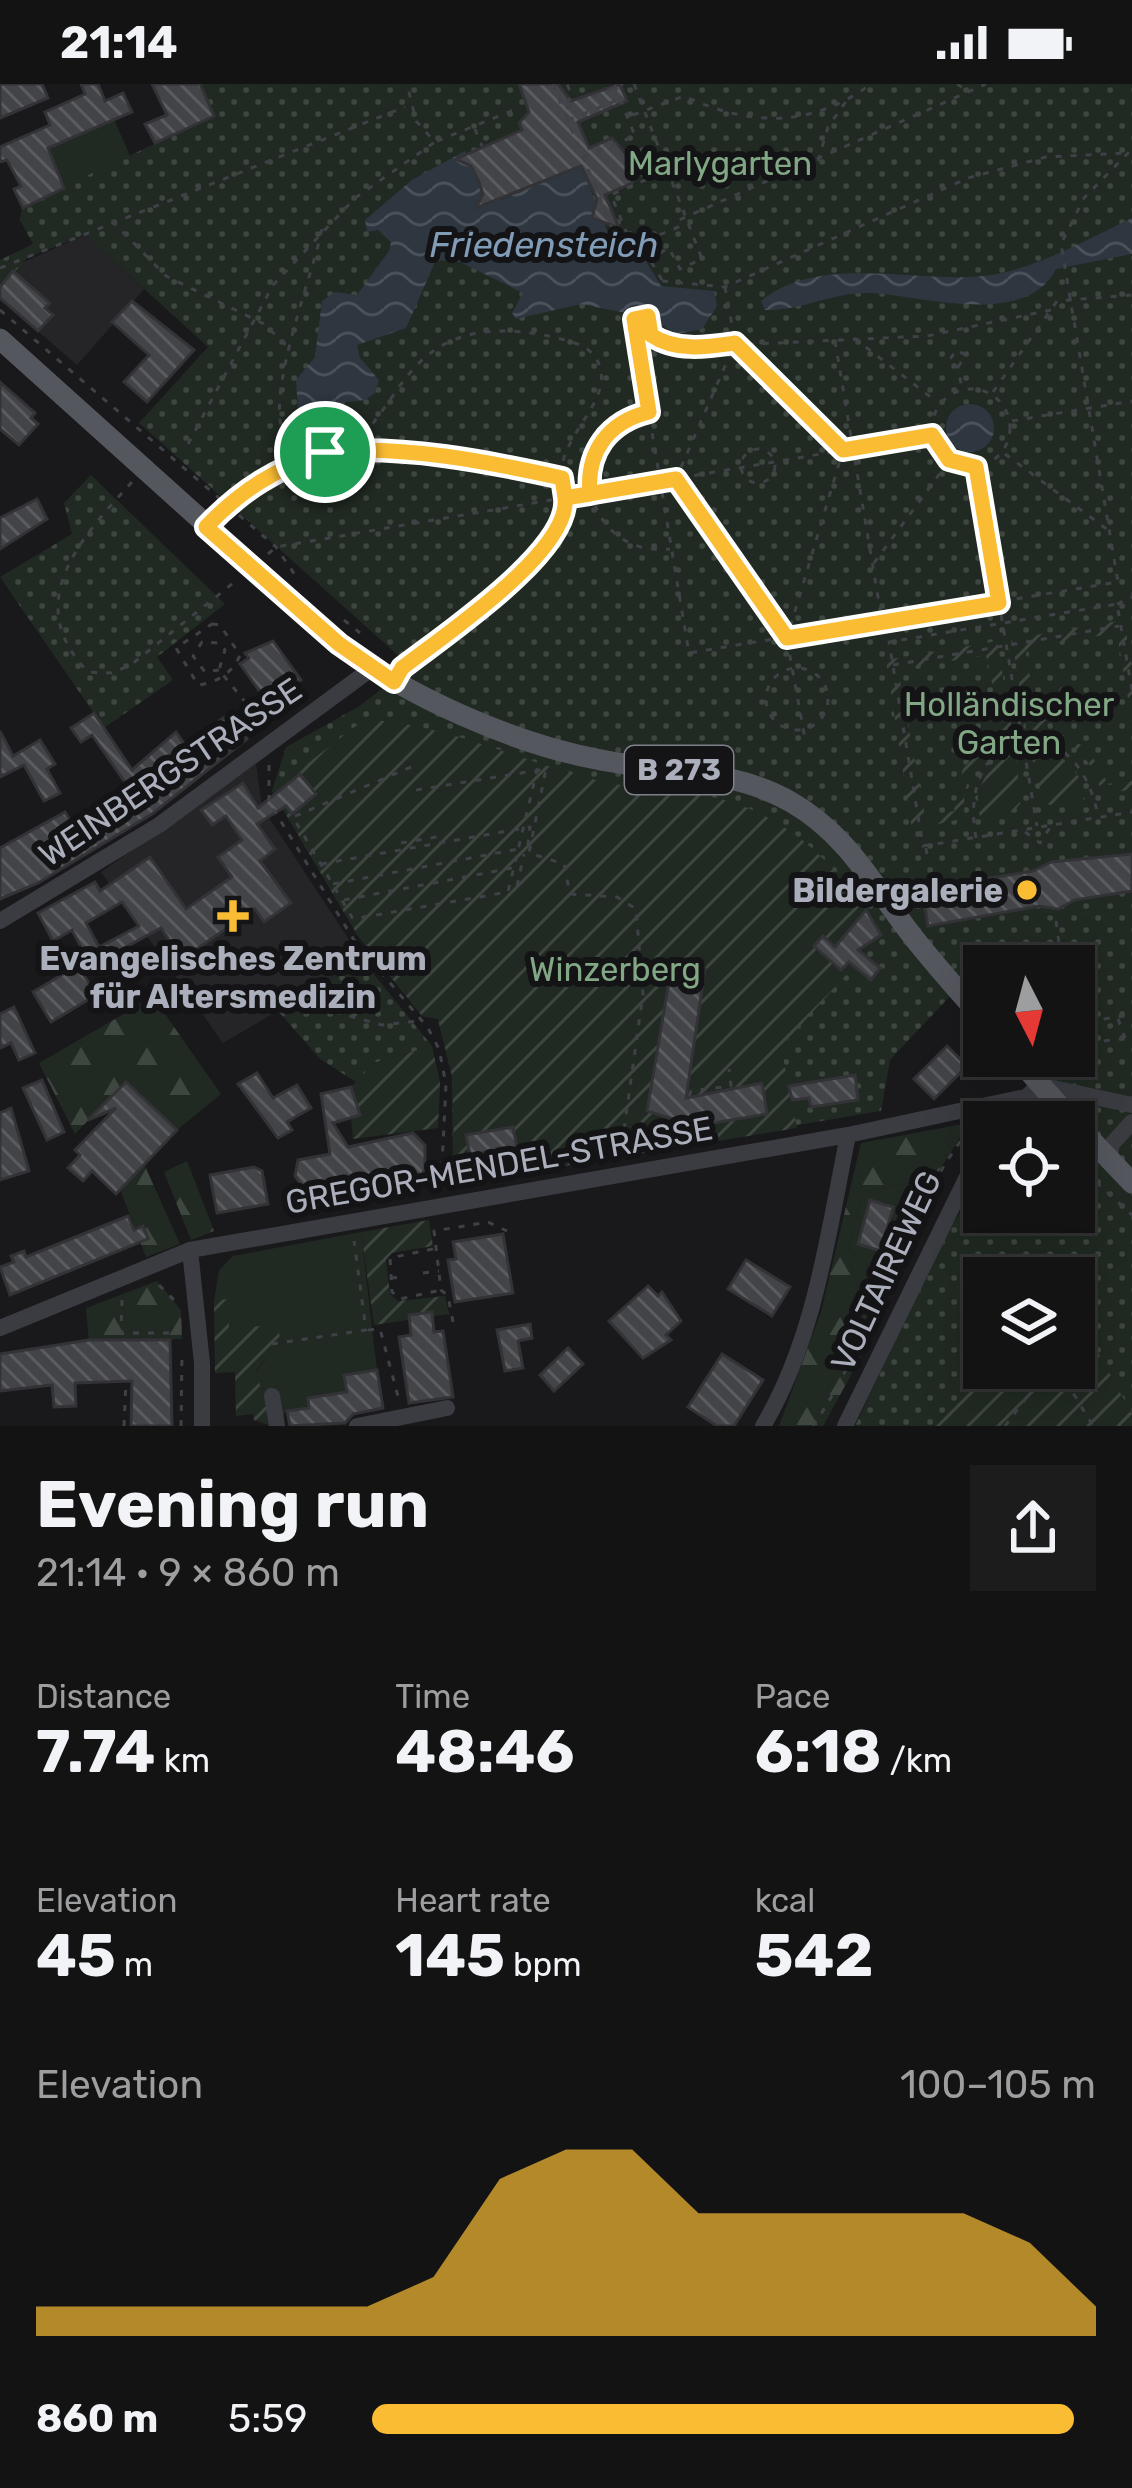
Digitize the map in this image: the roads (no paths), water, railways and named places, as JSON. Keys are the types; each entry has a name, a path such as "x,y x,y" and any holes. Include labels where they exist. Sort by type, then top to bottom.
{"main road":[{"name":"B 273","path":"0,339 248,571 371,669 541,744 609,762 723,776 793,803 848,846 907,929 963,995"},
{"path":"1024,1077 1030,1092 1043,1101"},
{"path":"1095,1145 1132,1183"}],"street":[{"name":"WEINBERGSTRASSE","path":"0,921 158,824 371,669"},
{"path":"1021,1101 1030,1092 1132,1105"},
{"name":"GREGOR-MENDEL-STRASSE","path":"0,1328 190,1250 848,1135 1030,1092"},
{"path":"1110,1161 1111,1145 1132,1122"},
{"path":"763,1426 782,1395 812,1308 848,1135"},
{"name":"VOLTAIREWEG","path":"845,1426 963,1185"},
{"path":"190,1250 202,1363 202,1426"},
{"path":"272,1396 277,1426"},
{"path":"357,1426 448,1408"}],"water":[{"name":"Friedensteich","path":"465,151 482,185 481,199 501,200 581,166 596,204 591,216 603,221 619,260 643,256 661,286 714,291 717,306 702,329 677,334 650,319 648,309 626,313 581,304 516,319 512,313 523,293 460,262 436,260 406,328 357,345 360,358 379,380 375,393 365,400 328,404 312,422 299,424 296,380 315,357 322,301 335,292 357,295 389,251 391,242 378,230 367,232 365,220 412,180"},
{"path":"1132,218 1132,254 1056,269 1041,288 1021,299 969,304 855,293 765,310 761,301 815,277 969,277 1015,270"},
{"path":"970,404 987,411 994,428 987,445 970,452 953,445 946,428 953,411"}],"place":[{"name":"Bildergalerie","path":"1027,890"},
{"name":"Evangelisches Zentrum für Altersmedizin","path":"233,916"}],"park label":[{"name":"Marlygarten","path":"720,163"},
{"name":"Holländischer Garten","path":"1009,723"},
{"name":"Winzerberg","path":"615,969"}]}
